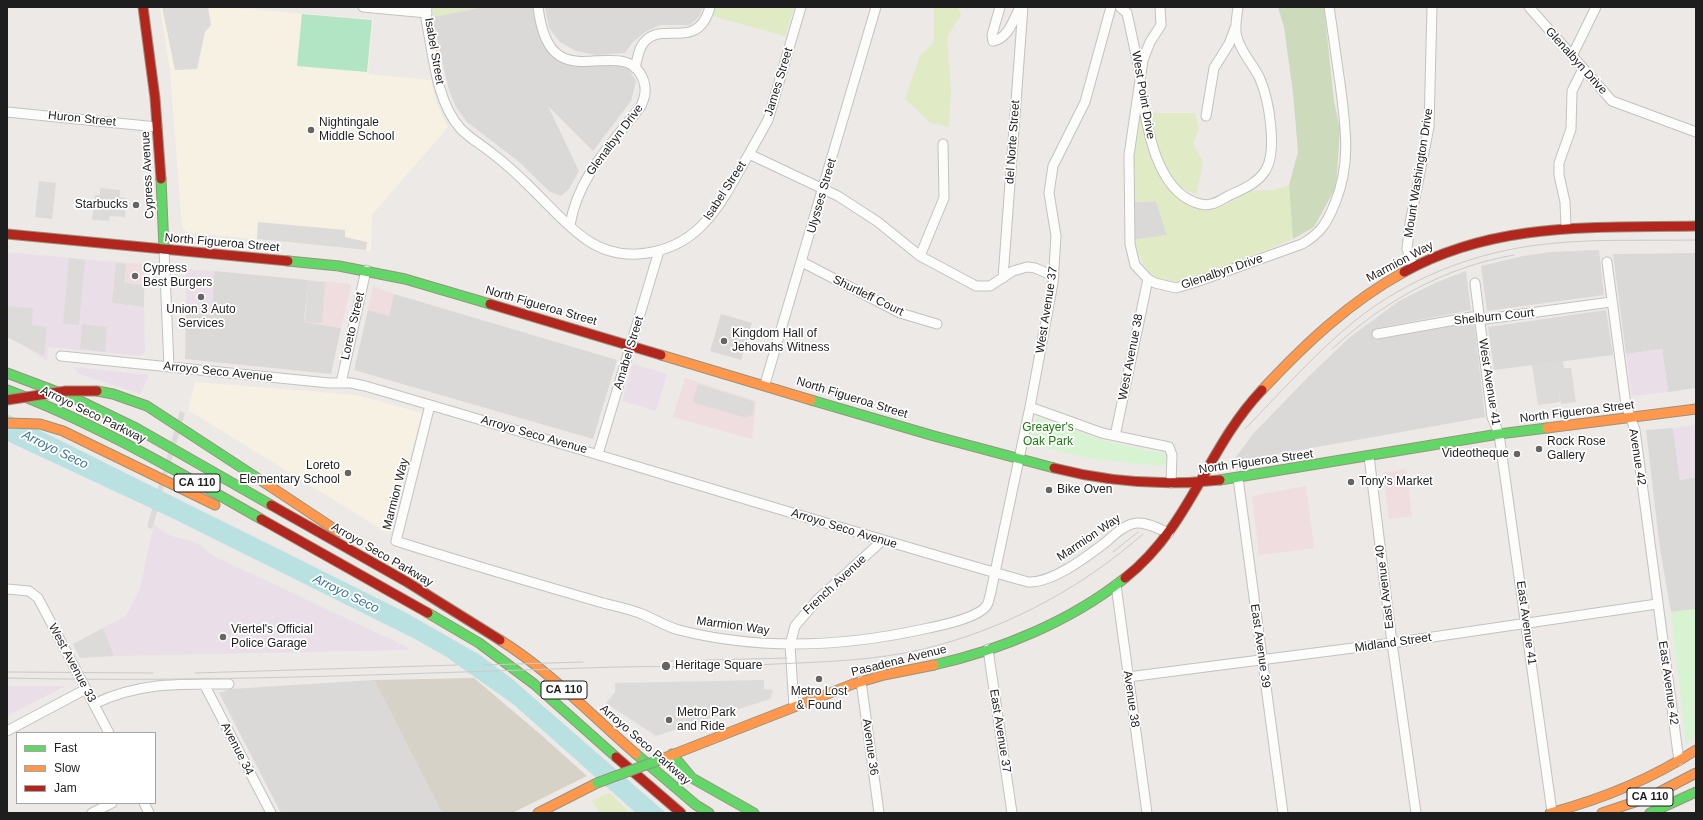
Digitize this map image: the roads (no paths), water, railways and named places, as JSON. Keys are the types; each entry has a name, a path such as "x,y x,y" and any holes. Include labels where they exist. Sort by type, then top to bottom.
{"main road":[{"name":"Cypress Avenue","path":"142,7 155,86 162,177 164,250"},
{"name":"Marmion Way","path":"1201,482 1235,422 1253,400 1310,341 1359,299 1377,286 1413,266 1447,251 1475,242 1513,234 1566,228 1696,226"},
{"name":"North Figueroa Street","path":"7,234 324,264 366,270 405,279 632,345 934,436 1080,475 1108,479 1171,483 1201,482 1238,478 1498,434 1696,409"},
{"name":"Arroyo Seco Parkway","path":"7,373 76,399 136,428 373,563 514,649 552,680 662,777 709,813"},
{"name":"Arroyo Seco Parkway","path":"7,390 47,405 114,437 382,586 479,642 528,680 681,813"},
{"path":"7,400 66,391 96,391 129,398 147,406 166,417 350,539 373,563"},
{"path":"7,423 40,424 63,431 382,586"},
{"name":"Pasadena Avenue","path":"538,813 597,783 794,706 882,675 943,663 988,649 1065,616 1116,585 1149,557 1169,533 1201,482"},
{"path":"1551,813 1589,803 1632,787 1696,750"},
{"path":"672,754 692,778 754,813"},
{"name":"CA 110","path":"1602,813 1651,796 1696,773"},
{"name":"CA 110","path":"1650,813 1695,793"}],"street":[{"path":"364,7 426,9"},
{"path":"538,7 542,29 548,43 558,55 573,61 618,60 635,68 642,46 646,40 665,34 695,31 702,26 710,7"},
{"name":"James Street","path":"749,154 768,120 801,7"},
{"name":"Ulysses Street","path":"765,384 824,189 876,7"},
{"path":"1000,7 992,35 993,41 999,40 1005,35 1022,7"},
{"name":"del Norte Street","path":"1003,278 1022,7"},
{"name":"West Avenue 37","path":"995,572 1030,407 1054,276 1056,236 1049,193 1054,166 1085,102 1110,7"},
{"name":"West Point Drive","path":"1120,7 1127,13 1141,77 1148,131 1153,146 1172,187 1177,193 1200,204 1212,204 1255,182 1262,176 1270,162 1271,135 1269,113 1260,79 1239,44 1236,27 1238,7"},
{"name":"Glenalbyn Drive","path":"1160,7 1161,25 1146,51 1129,155 1130,244 1135,265 1148,279 1166,287 1185,286 1302,244 1315,236 1322,229 1340,191 1346,167 1347,145 1329,7"},
{"name":"Mount Washington Drive","path":"1413,266 1407,249 1410,223 1429,127 1432,7"},
{"name":"Glenalbyn Drive","path":"1529,7 1612,101 1696,132"},
{"path":"1572,56 1596,7"},
{"name":"Isabel Street","path":"426,9 426,19 442,95 452,117 470,137 516,173 587,240 610,251 634,255 659,251 685,239 706,221 716,210 749,154 824,189 858,208 920,256 976,286 990,286 1020,268 1035,268 1054,276"},
{"path":"1206,116 1214,68 1229,44 1236,27"},
{"name":"Glenalbyn Drive","path":"570,225 572,210 583,183 641,106 644,99 644,82 635,68"},
{"path":"1566,228 1565,202 1558,171 1559,163 1571,129 1572,91 1583,69"},
{"name":"Huron Street","path":"7,112 157,127"},
{"path":"920,256 944,198 943,144"},
{"name":"Cypress Avenue","path":"164,250 169,367"},
{"name":"Amabel Street","path":"598,454 659,251"},
{"name":"Shurtleff Court","path":"802,262 900,313 937,324"},
{"name":"Avenue 42","path":"1607,262 1626,405 1635,430 1657,604"},
{"name":"Loreto Street","path":"341,383 366,270"},
{"name":"West Avenue 38","path":"1116,436 1148,279"},
{"name":"West Avenue 41","path":"1475,283 1493,419 1498,434"},
{"name":"Shelburn Court","path":"1377,334 1472,317 1486,319 1612,302"},
{"name":"Arroyo Seco Avenue","path":"61,356 366,386 995,572"},
{"name":"Marmion Way","path":"430,405 396,542 640,613 677,630 727,639 790,645 830,645 868,640 934,627 980,612 987,605 995,572 1028,582 1036,582 1064,570 1094,551 1129,525 1137,523 1146,524 1169,533"},
{"path":"1030,407 1116,436 1169,448 1172,455 1171,483"},
{"name":"East Avenue 41","path":"1498,434 1526,624 1551,813"},
{"name":"East Avenue 40","path":"1369,456 1392,643 1416,813"},
{"name":"East Avenue 39","path":"1238,478 1283,813"},
{"name":"French Avenue","path":"794,706 790,645 795,626 804,613 818,598 883,540"},
{"name":"Avenue 38","path":"1116,585 1147,813"},
{"name":"West Avenue 33","path":"7,589 30,591 34,594 108,732"},
{"name":"Midland Street","path":"1128,677 1392,643 1657,604"},
{"name":"East Avenue 42","path":"1657,604 1679,761"},
{"name":"East Avenue 37","path":"988,649 1012,813"},
{"name":"Avenue 36","path":"861,682 879,813"},
{"name":"Avenue 34","path":"204,684 271,813"},
{"path":"94,704 109,696 142,687 229,684"},
{"path":"7,731 86,689"},
{"path":"92,813 110,804"},
{"path":"144,804 149,813"}],"water":[{"name":"Arroyo Seco","path":"7,414 405,612 480,655 511,678 666,813 636,813 513,704 445,656 415,639 172,518 7,441"}],"tram line":[{"path":"1245,429 1307,365 1345,329 1386,298 1432,274 1480,257 1550,243 1613,240 1696,240"},
{"path":"1332,349 1373,316 1394,301 1417,288 1464,268 1514,255"},
{"path":"1113,552 1138,532"},
{"path":"7,678 159,679 312,677 617,667 711,667 852,660 887,656 939,645 994,626 1021,614 1047,601 1097,570 1143,534"},
{"path":"671,661 787,658"},
{"path":"483,665 583,662"},
{"path":"195,673 457,665"},
{"path":"7,672 153,673"}],"place":[{"name":"Nightingale Middle School","path":"311,130"},
{"name":"Starbucks","path":"136,205"},
{"name":"Cypress Best Burgers","path":"135,276"},
{"name":"Union 3 Auto Services","path":"201,297"},
{"name":"Kingdom Hall of Jehovahs Witness","path":"724,341"},
{"name":"Rock Rose Gallery","path":"1539,449"},
{"name":"Videotheque","path":"1517,454"},
{"name":"Loreto Elementary School","path":"348,473"},
{"name":"Tony's Market","path":"1351,482"},
{"name":"Bike Oven","path":"1049,490"},
{"name":"Viertel's Official Police Garage","path":"223,637"},
{"name":"Heritage Square","path":"666,666"},
{"name":"Metro Lost & Found","path":"819,679"},
{"name":"Metro Park and Ride","path":"669,720"}],"park label":[{"name":"Greayer's Oak Park","path":"1048,435"}]}
